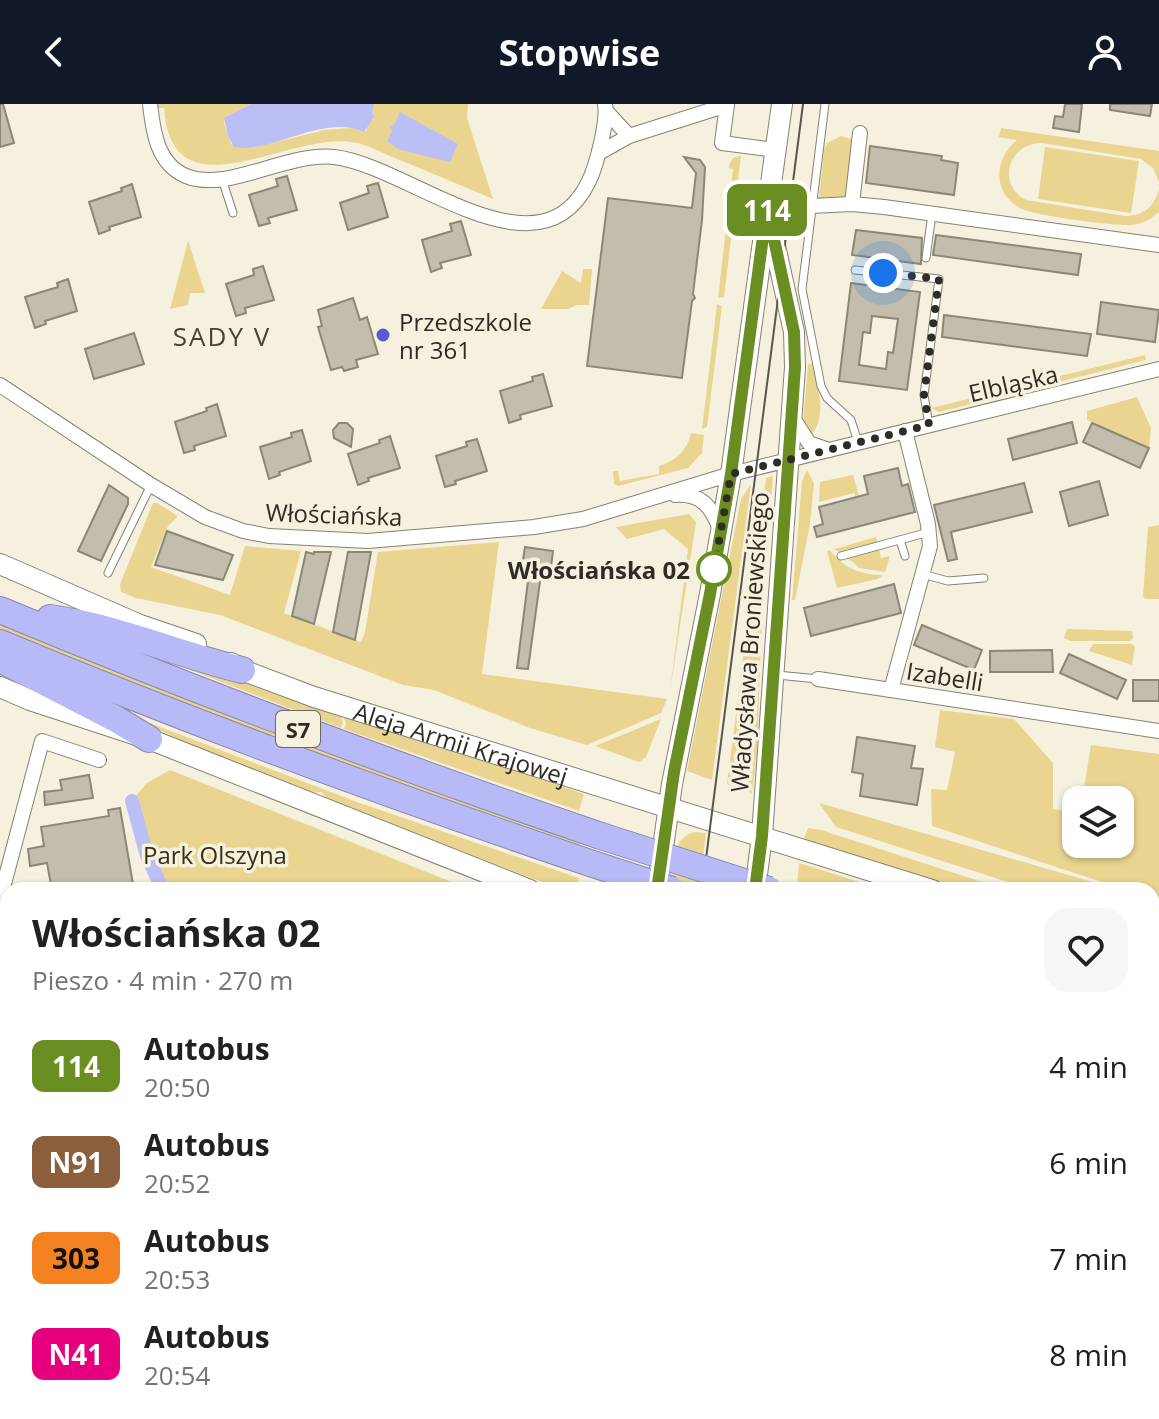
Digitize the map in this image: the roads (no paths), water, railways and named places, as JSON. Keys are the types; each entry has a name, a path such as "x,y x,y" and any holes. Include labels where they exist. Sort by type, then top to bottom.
{"highway":[{"path":"1,611 109,630 242,670"},
{"name":"Aleja Armii Krajowej","path":"1,611 368,756 744,882"},
{"name":"S7","path":"0,643 209,727 461,820 648,882"},
{"path":"0,659 149,739"}],"main road":[{"name":"Władysława Broniewskiego","path":"658,882 668,809 731,474 782,104"},
{"name":"Władysława Broniewskiego","path":"756,882 762,836 795,367 794,332 767,207"},
{"name":"Aleja Armii Krajowej","path":"0,564 140,625 211,650 242,670 314,697 907,882"},
{"path":"0,687 149,739 510,882"}],"street":[{"path":"150,104 156,144 169,165 182,175 200,181 222,179 301,158 338,157 380,169 497,221 531,224 558,216 572,206 588,185 599,153 605,107"},
{"path":"599,153 629,136 727,105 722,143 775,150"},
{"path":"605,107 629,136"},
{"path":"852,204 860,133"},
{"path":"811,206 852,204 1159,245"},
{"name":"Elbląska","path":"731,474 1159,369"},
{"name":"Włościańska","path":"0,385 205,517 243,531 298,539 368,541 549,526 731,474"},
{"path":"792,414 796,427 809,443 830,450"},
{"name":"Izabelli","path":"905,431 930,546 891,690 1159,731"},
{"name":"Włościańska","path":"655,497 681,494 702,499 714,514 721,532"},
{"path":"818,679 891,690"},
{"path":"5,882 42,741 99,760"}],"lane":[{"path":"825,104 802,281 803,300 821,386 827,398 851,420 858,442"},
{"path":"222,179 233,213"},
{"path":"926,258 932,214"},
{"path":"855,270 939,279 924,395 929,425"},
{"path":"108,573 151,485"},
{"path":"841,556 929,532"},
{"path":"900,540 905,556"},
{"path":"922,574 948,581 984,578"},
{"path":"774,675 818,679"}],"water":[{"path":"251,104 374,104 372,114 375,116 364,132 332,127 263,145 234,147 224,118"},
{"path":"400,112 458,144 450,162 398,149 387,141 392,131 390,127"}],"waterway":[{"path":"132,801 147,856 159,882"}],"tram line":[{"path":"703,882 803,104"}],"place":[{"name":"Przedszkole nr 361","path":"383,335"},
{"name":"Włościańska 02","path":"714,569"}],"district":[{"name":"SADY V","path":"222,336"}],"park label":[{"name":"Park Olszyna","path":"215,854"}]}
